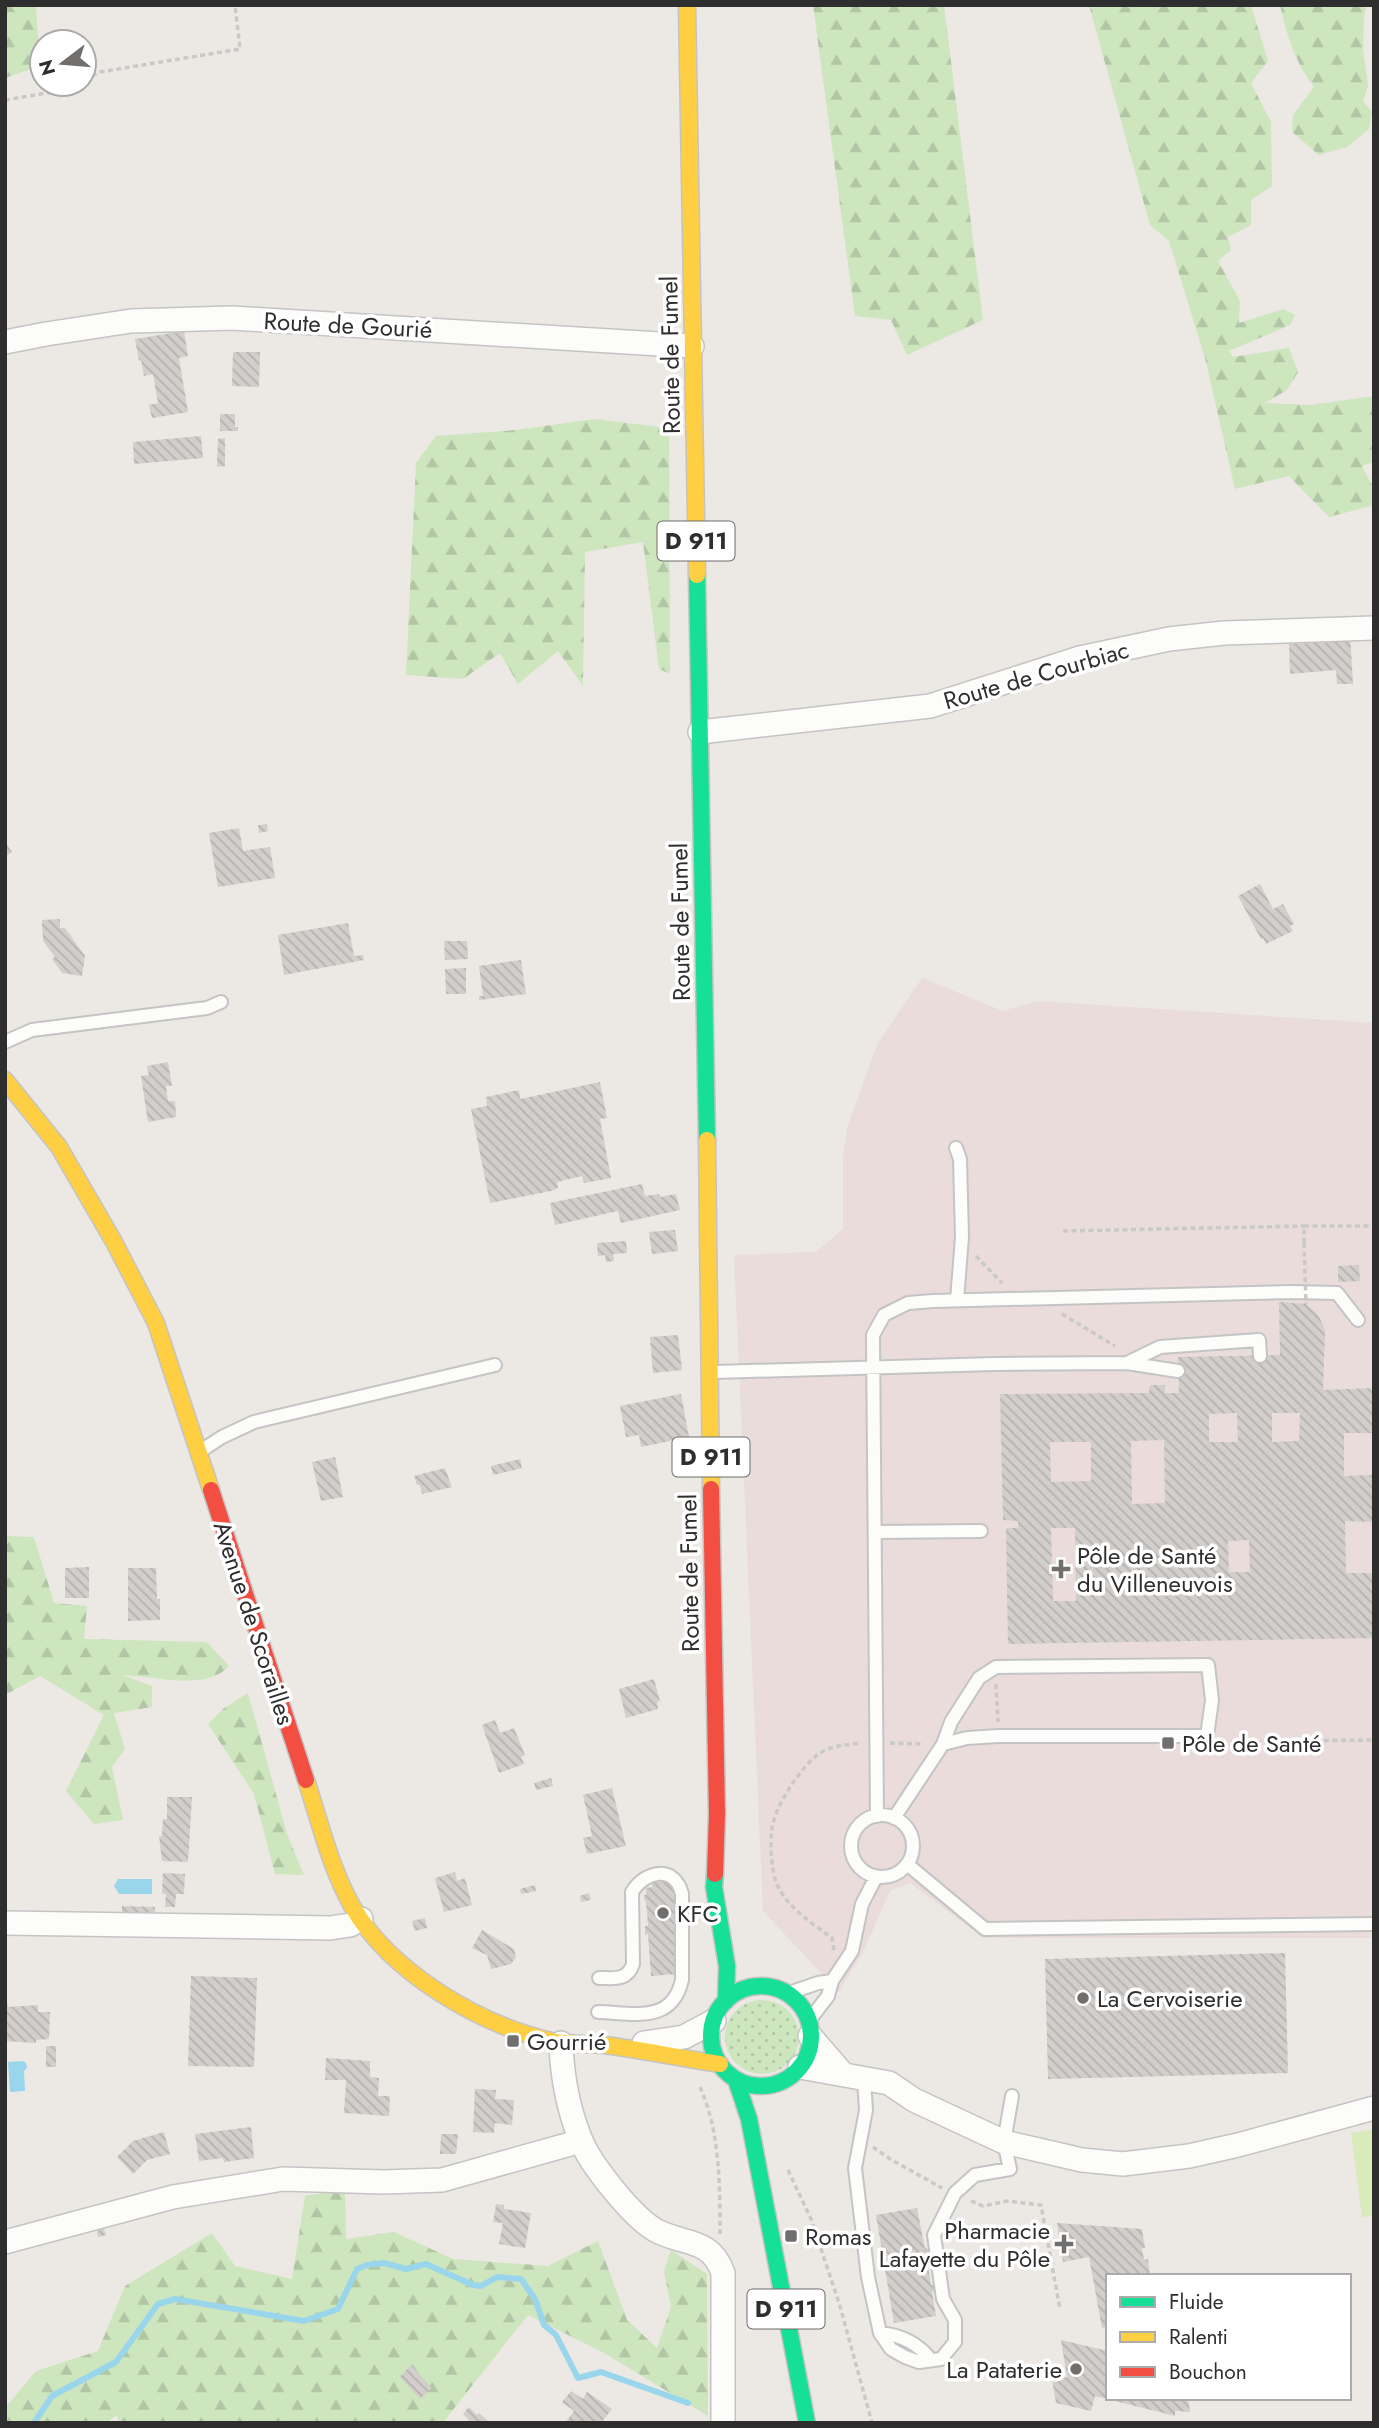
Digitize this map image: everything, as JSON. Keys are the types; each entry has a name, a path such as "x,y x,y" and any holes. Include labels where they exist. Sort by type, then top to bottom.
{"main road":[{"name":"Route de Fumel","path":"687,5 711,1373 711,1561 717,1814 714,1888 727,1966 726,2001"},
{"name":"Avenue de Scorailles","path":"5,1080 59,1147 120,1253 156,1323 330,1854 341,1884 361,1920 425,1981 473,2014 513,2030 561,2043 607,2045 719,2064"},
{"name":"Route de Fumel","path":"716,1838 731,1891"},
{"path":"758,1968 779,1991 796,2001 809,2029 808,2052 800,2067 779,2088 736,2080 719,2064 711,2040 713,2021 726,2001 739,1991 755,1987 779,1991"},
{"name":"D 911","path":"736,2080 750,2119 807,2423"},
{"name":"D 911","path":"765,2196 768,2141"}],"street":[{"name":"Route de Gourié","path":"5,342 131,321 232,318 692,346"},
{"name":"Route de Courbiac","path":"700,732 930,706 1080,658 1169,639 1224,633 1374,628"},
{"path":"5,1923 330,1928 361,1920"},
{"name":"Avenue de Scorailles","path":"607,2045 658,2042 684,2037 713,2021"},
{"path":"809,2029 853,2076"},
{"path":"561,2043 566,2091 580,2141 615,2193 641,2220 659,2232 701,2246 713,2253 723,2273 723,2423"},
{"path":"800,2067 889,2083 915,2100 1004,2142 1082,2160 1124,2164 1189,2156 1374,2108"},
{"path":"5,2242 187,2195 284,2179 384,2182 442,2180 580,2141"}],"lane":[{"path":"5,1042 32,1030 207,1007 221,1002"},
{"path":"956,1148 960,1159 962,1237 957,1300"},
{"path":"877,1816 873,1335 884,1315 908,1303 957,1300 1337,1293 1358,1320"},
{"path":"1127,1363 1160,1347 1259,1340 1259,1356"},
{"path":"711,1373 994,1364 1127,1363 1178,1371"},
{"path":"198,1452 254,1422 495,1365"},
{"path":"875,1532 981,1531"},
{"path":"894,1818 943,1744 951,1722 979,1678 996,1667 1208,1665 1212,1700 1208,1736 998,1736 967,1738 943,1744"},
{"path":"877,1816 894,1818 907,1830 912,1847 907,1864 894,1875 877,1877 859,1868 851,1851 851,1841 860,1824 877,1816"},
{"path":"907,1864 985,1929 1374,1924"},
{"path":"598,2012 651,2013 674,2001 682,1980 682,1894 680,1884 673,1877 664,1874 651,1875 636,1886 632,1892 633,1964 630,1972 626,1976 599,1978"},
{"path":"809,2029 828,1996 832,1981 852,1951 862,1904 877,1877"},
{"path":"779,1991 832,1981"},
{"path":"853,2076 866,2110 855,2168 868,2277 880,2333 891,2349 919,2361 940,2358 955,2343 955,2320 943,2299 934,2235 956,2193 975,2175 1010,2169 1004,2142 1012,2096"}],"path":[{"path":"98,73 240,49 235,5"},
{"path":"5,100 28,96"},
{"path":"1175,1222 1176,1228"},
{"path":"1109,1224 1109,1230"},
{"path":"1304,1226 1306,1304"},
{"path":"1063,1231 1374,1226"},
{"path":"996,1667 998,1736"},
{"path":"834,1951 832,1938 793,1907 776,1881 771,1852 772,1826 796,1777 818,1754 837,1745 943,1744"},
{"path":"701,2087 710,2113 716,2149 719,2264"},
{"path":"860,2138 890,2160 935,2186 983,2206 1007,2201 1041,2205 1060,2309"},
{"path":"766,2162 790,2171 811,2219 840,2306 872,2423"}],"shaded area":[{"name":"Pôle de Santé du Villeneuvois","path":"922,978 1003,1011 1037,1001 1374,1023 1374,1938 984,1938 910,1883 890,1891 864,1950 839,1992 763,1911 734,1255 816,1252 843,1229 843,1156 848,1125 877,1045"}],"green space":[{"path":"5,5 36,5 38,28 28,28 28,70 5,78"},
{"path":"813,5 944,5 983,320 907,355 891,320 855,316"},
{"path":"1089,5 1251,5 1268,61 1251,83 1271,122 1272,186 1251,200 1251,225 1228,237 1231,250 1218,261 1240,301 1239,323 1283,309 1295,315 1290,325 1229,351 1233,357 1289,348 1298,372 1287,390 1265,403 1310,405 1374,396 1374,462 1362,466 1374,489 1374,505 1329,517 1289,476 1235,489 1205,358 1169,241 1150,225"},
{"path":"1280,5 1367,6 1364,15 1363,49 1368,86 1363,101 1372,112 1369,129 1347,147 1319,155 1292,132 1293,115 1314,87 1292,48"},
{"path":"594,419 669,428 670,674 659,669 643,542 585,552 583,686 558,651 518,684 500,653 463,679 406,675 416,463 436,436 516,430"},
{"path":"5,1536 34,1537 54,1603 87,1606 84,1639 207,1642 229,1666 207,1679 193,1681 123,1675 152,1686 152,1707 114,1713 125,1749 112,1767 123,1820 94,1824 66,1791 104,1715 40,1676 5,1695"},
{"path":"248,1693 287,1834 304,1875 275,1874 254,1794 208,1724 224,1708"},
{"path":"762,2000 776,2003 788,2011 796,2023 799,2037 796,2051 788,2063 776,2071 762,2074 748,2071 736,2063 728,2051 725,2037 728,2023 736,2011 748,2003"},
{"path":"1374,2129 1374,2216 1362,2217 1351,2133"},
{"path":"345,2189 346,2239 394,2232 453,2259 548,2266 598,2241 627,2320 657,2348 671,2307 664,2271 671,2250 707,2274 708,2416 604,2353 528,2315 445,2423 119,2423 117,2415 106,2423 5,2423 5,2408 36,2371 98,2351 125,2286 212,2233 235,2266 292,2279 305,2196"}],"water":[{"path":"118,1879 152,1879 152,1894 119,1894 114,1886"},
{"path":"23,2061 27,2068 24,2071 25,2091 10,2092 8,2062"}],"building":[{"path":"184,331 188,356 179,358 188,412 152,418 149,405 158,403 153,374 144,376 135,339"},
{"path":"233,352 260,352 259,387 232,386"},
{"path":"220,414 235,414 235,427 238,427 238,431 220,431"},
{"path":"201,436 203,458 134,464 133,442"},
{"path":"225,438 225,466 217,467 218,439"},
{"path":"1350,634 1353,684 1337,684 1336,670 1290,674 1289,644 1332,642 1331,635"},
{"path":"267,824 268,831 259,833 258,825"},
{"path":"239,828 243,851 270,847 275,878 218,887 209,833"},
{"path":"5,842 12,852 5,857"},
{"path":"1260,884 1273,909 1283,904 1294,924 1290,926 1293,931 1266,944 1238,896"},
{"path":"60,919 60,928 65,928 85,956 82,976 62,973 52,959 55,957 43,941 42,920"},
{"path":"348,923 354,956 363,955 364,960 284,975 278,935"},
{"path":"444,941 467,941 468,959 445,960"},
{"path":"521,960 526,994 479,1000 479,996 483,996 479,966"},
{"path":"466,968 466,994 446,994 445,969"},
{"path":"168,1062 172,1086 166,1086 168,1101 175,1101 176,1117 148,1122 141,1076 149,1075 147,1066"},
{"path":"600,1082 607,1118 600,1119 611,1178 584,1183 582,1176 557,1182 558,1188 551,1191 490,1203 471,1109 487,1106 486,1097 519,1090 520,1099"},
{"path":"642,1184 645,1196 676,1194 680,1210 621,1223 618,1211 555,1225 550,1203"},
{"path":"675,1230 678,1251 652,1254 649,1232"},
{"path":"626,1241 627,1253 613,1254 614,1261 606,1262 605,1255 598,1256 597,1243"},
{"path":"1359,1265 1360,1281 1338,1282 1338,1266"},
{"name":"Pôle de Santé du Villeneuvois","path":"1279,1302 1306,1304 1318,1315 1325,1330 1323,1390 1374,1388 1374,1433 1344,1433 1344,1476 1374,1475 1374,1522 1345,1521 1346,1573 1374,1573 1374,1638 1008,1644 1006,1528 1018,1528 1018,1521 1003,1520 1000,1394 1149,1393 1150,1385 1165,1385 1165,1393 1179,1393 1178,1357 1280,1355","holes":["1237,1413 1238,1442 1209,1442 1209,1414","1272,1413 1300,1413 1299,1441 1272,1442","1164,1440 1165,1503 1132,1504 1131,1441","1050,1442 1091,1442 1091,1481 1051,1482","1051,1528 1075,1528 1076,1601 1053,1601","1249,1540 1250,1572 1229,1572 1228,1541"]},
{"path":"678,1335 682,1370 653,1373 650,1337"},
{"path":"681,1394 689,1437 641,1447 639,1435 626,1437 620,1406"},
{"path":"335,1457 343,1497 321,1501 312,1462"},
{"path":"520,1459 522,1468 493,1475 491,1466"},
{"path":"445,1468 452,1487 422,1494 414,1476"},
{"path":"89,1567 89,1598 65,1598 65,1568"},
{"path":"128,1568 156,1568 160,1620 128,1621"},
{"path":"654,1679 660,1701 657,1702 658,1709 626,1718 619,1689"},
{"path":"495,1720 500,1733 514,1728 525,1755 521,1757 524,1764 499,1773 482,1725"},
{"path":"551,1778 553,1786 536,1790 534,1783"},
{"path":"612,1788 626,1846 587,1854 583,1838 592,1836 583,1795"},
{"path":"167,1797 192,1797 188,1862 162,1861 159,1836 162,1836 163,1819 167,1819"},
{"path":"455,1872 457,1881 465,1878 472,1905 444,1912 435,1878"},
{"path":"163,1873 185,1874 184,1894 176,1894 175,1907 165,1907 166,1894 162,1893"},
{"name":"KFC","path":"673,1881 678,1886 677,1974 651,1976 648,1934 645,1935 645,1926 648,1926 644,1895 646,1888 652,1887 652,1882"},
{"path":"535,1885 536,1891 521,1894 520,1889"},
{"path":"589,1893 591,1900 581,1902 580,1896"},
{"path":"122,1906 155,1907 155,1919 122,1917"},
{"path":"425,1918 427,1928 415,1931 412,1921"},
{"path":"482,1930 514,1949 516,1957 511,1964 491,1969 487,1955 472,1948"},
{"path":"1285,1953 1288,2073 1048,2079 1045,1959"},
{"path":"191,1976 257,1978 254,2067 188,2066"},
{"path":"5,2004 8,2004 8,2007 38,2005 38,2012 50,2012 49,2039 36,2040 36,2043 5,2041"},
{"path":"46,2046 56,2046 56,2067 46,2067"},
{"path":"326,2058 370,2061 370,2077 379,2078 378,2096 390,2096 389,2116 344,2113 346,2080 325,2080"},
{"path":"475,2089 496,2090 495,2099 514,2100 512,2125 495,2123 494,2133 473,2132"},
{"path":"251,2127 254,2158 224,2162 223,2158 199,2161 195,2134"},
{"path":"164,2132 170,2154 147,2160 133,2174 117,2157 133,2141"},
{"path":"441,2134 458,2134 456,2154 440,2154"},
{"path":"496,2204 504,2205 504,2209 531,2213 525,2248 499,2244 503,2223 493,2222"},
{"path":"917,2208 929,2259 931,2285 934,2285 935,2291 932,2291 936,2316 894,2323 876,2215"},
{"path":"1057,2223 1142,2229 1144,2260 1148,2259 1150,2274 1106,2274 1106,2327 1102,2328 1089,2257 1063,2262"},
{"path":"104,2229 106,2235 98,2237 97,2231"},
{"path":"1061,2340 1106,2351 1106,2399 1095,2396 1091,2411 1056,2403 1052,2380 1067,2377"},
{"path":"411,2365 432,2388 420,2399 400,2377"},
{"path":"571,2391 583,2399 587,2392 612,2409 601,2423 565,2423 574,2411 562,2402"},
{"path":"1111,2400 1188,2400 1190,2412 1175,2411 1175,2416"},
{"path":"469,2407 490,2423 472,2423 463,2414"}],"waterway":[{"path":"34,2423 52,2396 116,2362 158,2304 175,2299 304,2321 338,2309 357,2269 384,2263 406,2269 426,2264 481,2286 497,2277 521,2279 535,2299 544,2325 556,2335 578,2378 601,2372 688,2403"}],"traffic: fast":[{"path":"697,575 707,1140"},
{"path":"715,1874 714,1887 727,1966 726,2001"},
{"path":"761,1986 780,1990 796,2001 807,2017 811,2036 807,2055 796,2071 780,2082 761,2086 742,2082 726,2071 715,2055 711,2036 715,2017 726,2001 742,1990 761,1986"},
{"path":"736,2080 749,2119 807,2423"}],"traffic: slow":[{"path":"687,5 697,575"},
{"path":"5,1080 59,1147 114,1242 156,1323 211,1490"},
{"path":"707,1140 711,1489"},
{"path":"306,1780 331,1860 352,1906 368,1930 389,1953 438,1992 494,2022 551,2041 604,2045 720,2064"}],"traffic: jam":[{"path":"711,1489 717,1814 715,1874"},
{"path":"211,1490 306,1780"}],"place":[{"name":"Pôle de Santé du Villeneuvois","path":"1061,1569"},
{"name":"Pôle de Santé","path":"1168,1743"},
{"name":"KFC","path":"663,1913"},
{"name":"La Cervoiserie","path":"1083,1998"},
{"name":"Gourrié","path":"513,2041"},
{"name":"Romas","path":"791,2236"},
{"name":"Pharmacie Lafayette du Pôle","path":"1064,2244"},
{"name":"La Pataterie","path":"1076,2369"}]}
